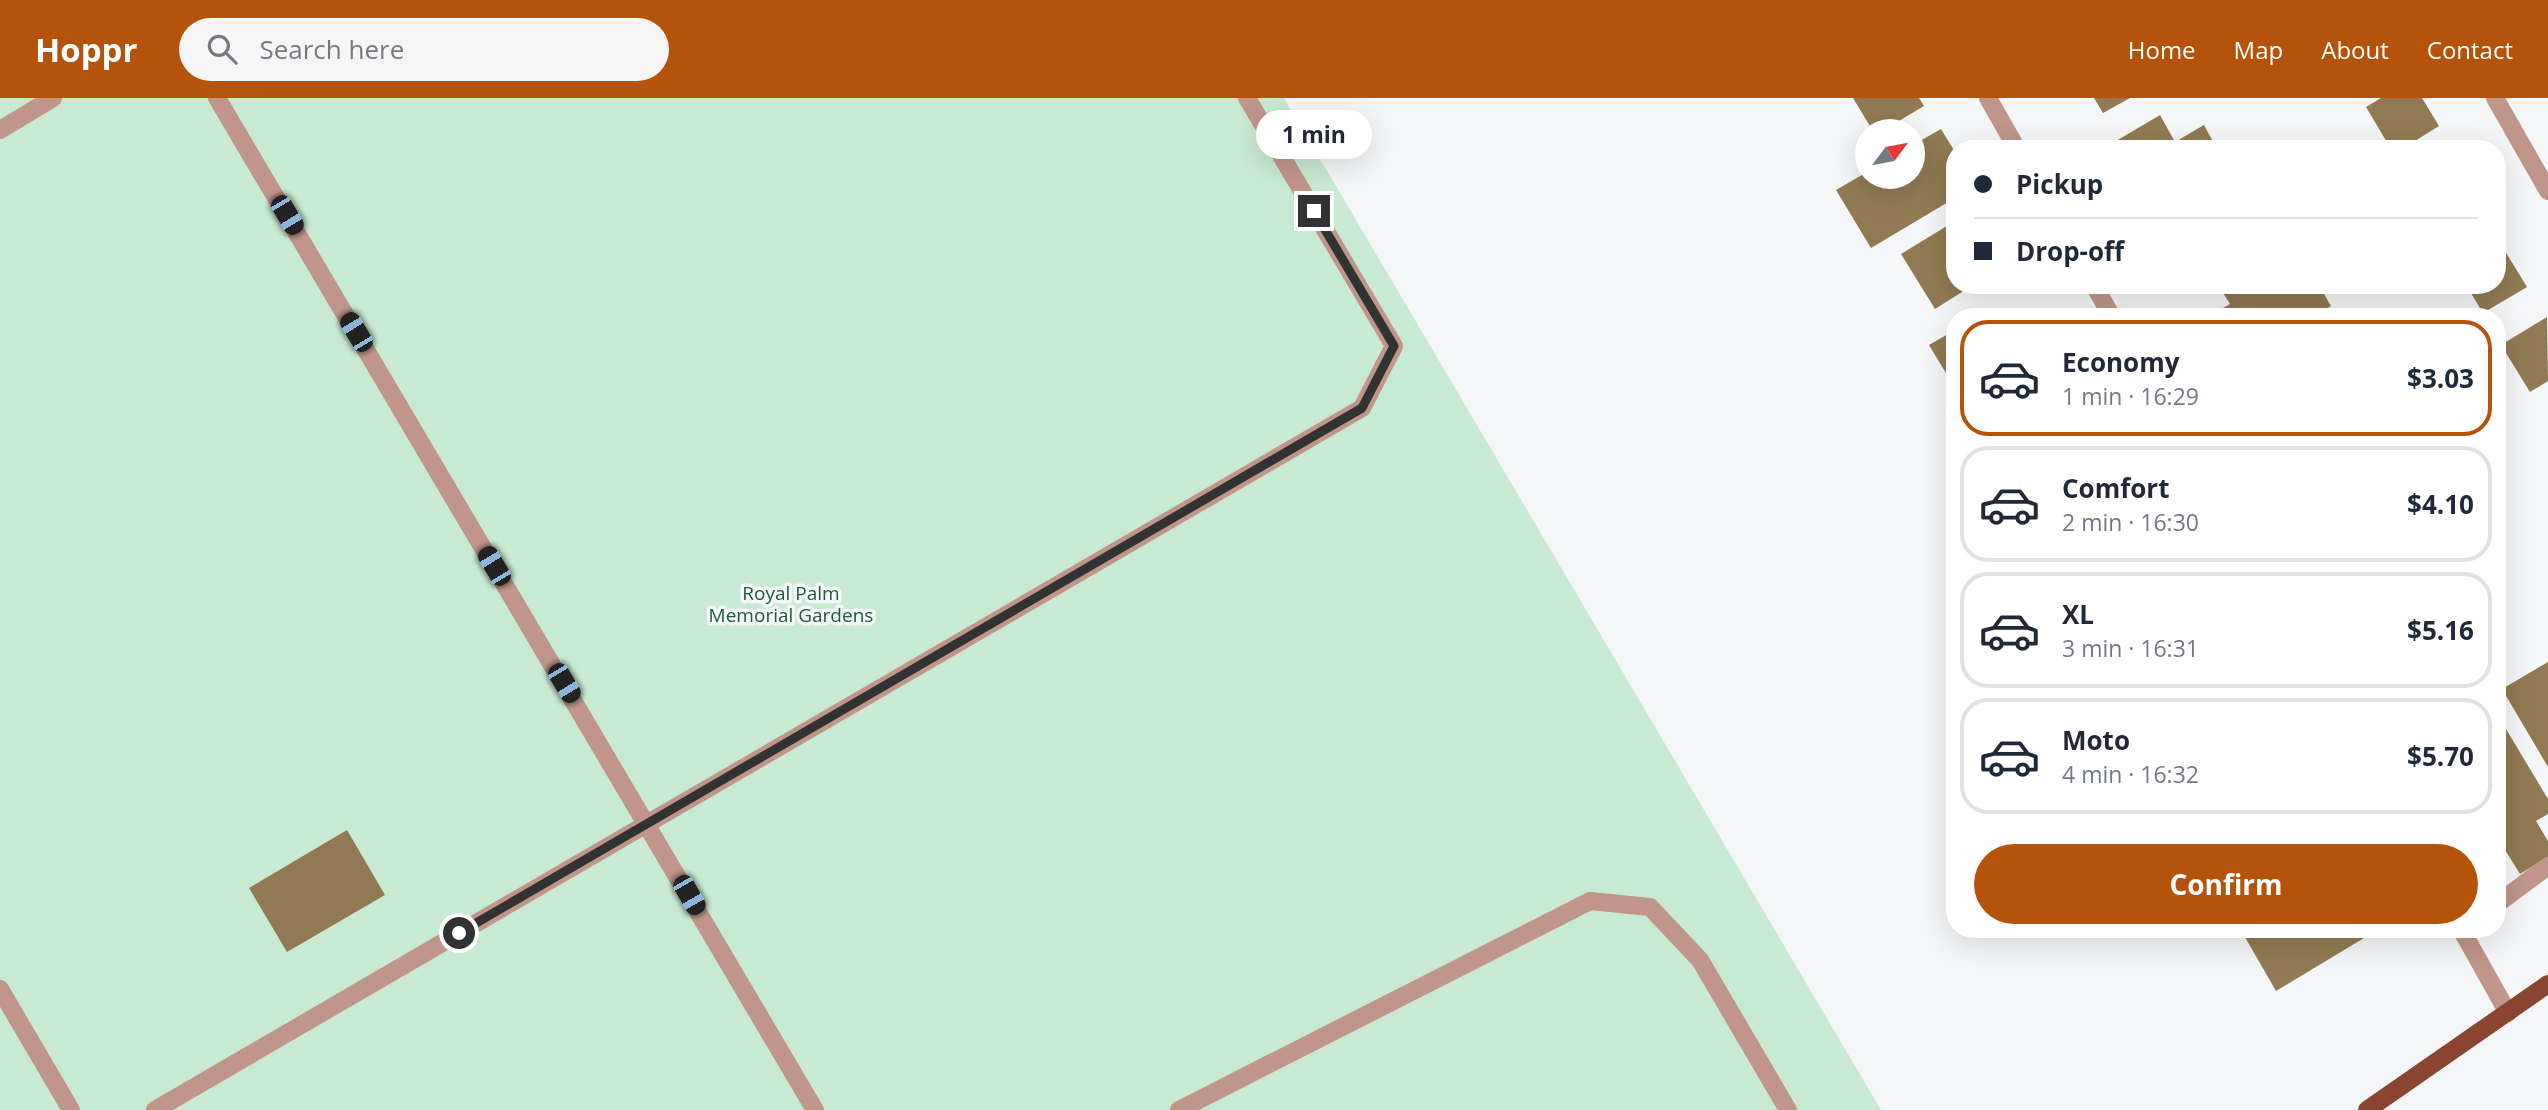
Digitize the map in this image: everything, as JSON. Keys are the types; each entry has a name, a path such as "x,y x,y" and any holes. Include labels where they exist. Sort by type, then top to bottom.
{"main road":[{"path":"2367,1110 2548,984"}],"street":[{"path":"0,130 53,98"},
{"path":"218,98 815,1110"},
{"path":"155,1110 1362,408 1394,346 1247,98"},
{"path":"1988,98 2012,140"},
{"path":"2495,98 2548,191"},
{"path":"2506,897 2548,866"},
{"path":"1179,1110 1590,901 1650,907 1700,960 1788,1110"},
{"path":"2466,938 2508,1013"},
{"path":"0,989 71,1110"}],"green space":[{"name":"Royal Palm Memorial Gardens","path":"0,98 1284,98 1881,1110 0,1110"}],"building":[{"path":"1853,98 1919,98 1924,106 1902,119 1866,119"},
{"path":"2094,98 2130,98 2103,113"},
{"path":"2381,98 2422,98 2439,126 2416,140 2386,140 2366,107"},
{"path":"2160,115 2174,140 2118,140"},
{"path":"2204,125 2212,140 2178,140"},
{"path":"1941,129 1948,140 1946,203 1871,248 1836,190 1855,179 1855,189 1925,189 1925,138"},
{"path":"1946,226 1946,294 1959,294 1935,309 1901,254"},
{"path":"2506,253 2527,287 2491,308 2480,308 2471,294 2506,294"},
{"path":"2224,294 2324,294 2331,306 2223,308 2230,304"},
{"path":"2547,317 2548,381 2530,392 2506,353 2506,342"},
{"path":"1946,335 1946,373 1929,345"},
{"path":"2548,662 2548,767 2506,696 2506,687"},
{"path":"2506,729 2548,799 2548,814 2536,821 2548,841 2548,857 2520,874 2506,851"},
{"path":"347,830 385,895 287,952 249,888"},
{"path":"2245,938 2364,938 2276,991"}],"route":[{"path":"459,933 1362,408 1394,346 1314,211"}]}
